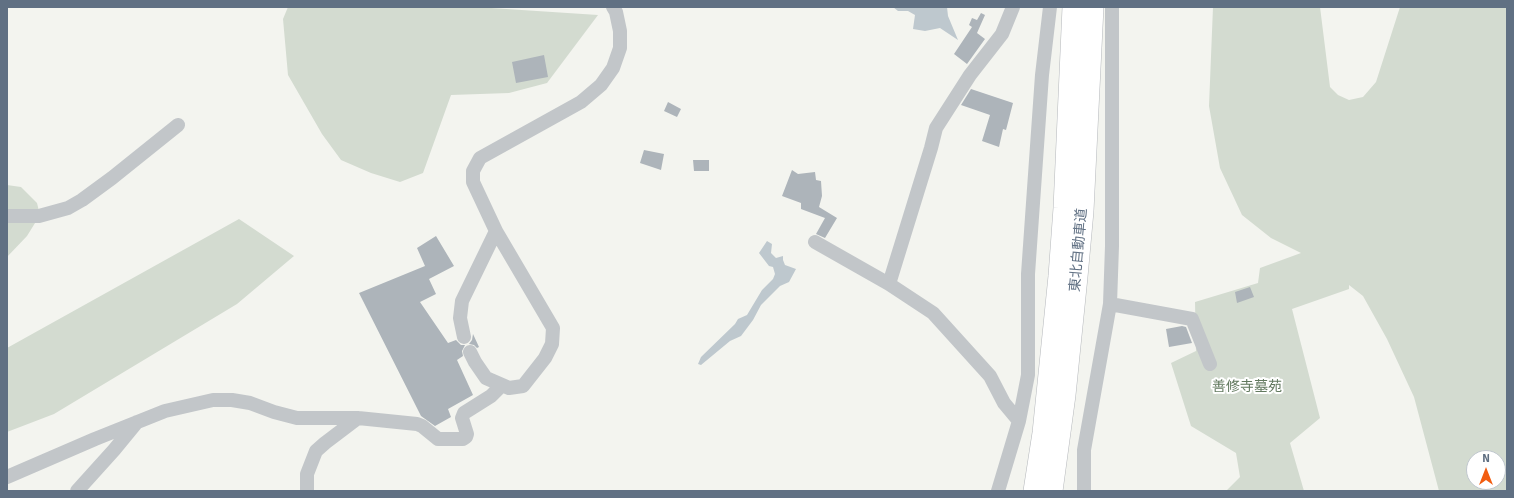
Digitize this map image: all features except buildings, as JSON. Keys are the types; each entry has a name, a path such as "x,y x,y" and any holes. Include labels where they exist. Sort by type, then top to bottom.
{"highway":[{"name":"東北自動車道","path":"1034,491 1043,433 1058,291 1074,7"},
{"name":"東北自動車道","path":"1052,491 1065,395 1083,211 1093,7"},
{"path":"1024,491 1028,469 1043,433"}],"street":[{"path":"470,352 486,378 501,386 509,388 523,386 545,358 552,344 553,328 496,231 473,182 472,171 480,158 582,102 602,85 613,68 620,48 620,31 614,7"},
{"path":"889,284 936,128 970,75 1002,34 1013,7"},
{"path":"998,491 1020,421 1028,374 1028,274 1042,75 1050,7"},
{"path":"1084,491 1084,450 1110,304 1112,246 1112,7"},
{"path":"7,216 39,216 68,208 82,200 112,178 178,125"},
{"path":"464,337 460,318 462,301 496,231"},
{"path":"815,242 889,284 933,313 990,376 1004,403 1020,421"},
{"path":"1110,304 1192,319 1210,364"},
{"path":"7,477 165,411 213,400 232,400 250,403 296,418 358,418 417,424 422,426 438,439 463,439 467,434 462,418 464,413 491,396 501,386"},
{"path":"307,491 307,474 316,451 358,418"},
{"path":"77,491 138,422"}],"green space":[{"path":"288,7 476,7 598,15 547,83 509,93 451,95 423,173 400,182 371,173 341,160 322,134 288,75 283,19"},
{"name":"善修寺墓苑","path":"1213,7 1320,7 1330,87 1338,95 1349,100 1363,97 1376,82 1400,7 1507,7 1507,491 1439,491 1414,397 1387,339 1363,296 1349,285 1349,289 1292,309 1320,418 1290,443 1304,491 1226,491 1240,477 1236,453 1191,426 1171,363 1196,351 1195,302 1258,283 1260,268 1301,253 1271,238 1242,215 1220,168 1209,106"},
{"path":"7,185 21,187 37,203 40,215 27,236 7,257"},
{"path":"239,219 294,256 237,304 54,414 7,432 7,348"}],"shaded area":[{"path":"893,7 947,7 948,16 958,40 940,28 925,31 913,29 915,15 908,11 898,11"},
{"path":"767,241 772,244 771,253 776,258 783,256 785,265 796,269 789,282 780,286 761,305 753,320 741,336 730,341 701,365 698,364 701,357 735,324 738,319 747,315 762,290 773,279 775,274 773,267 769,266 759,253"}]}
